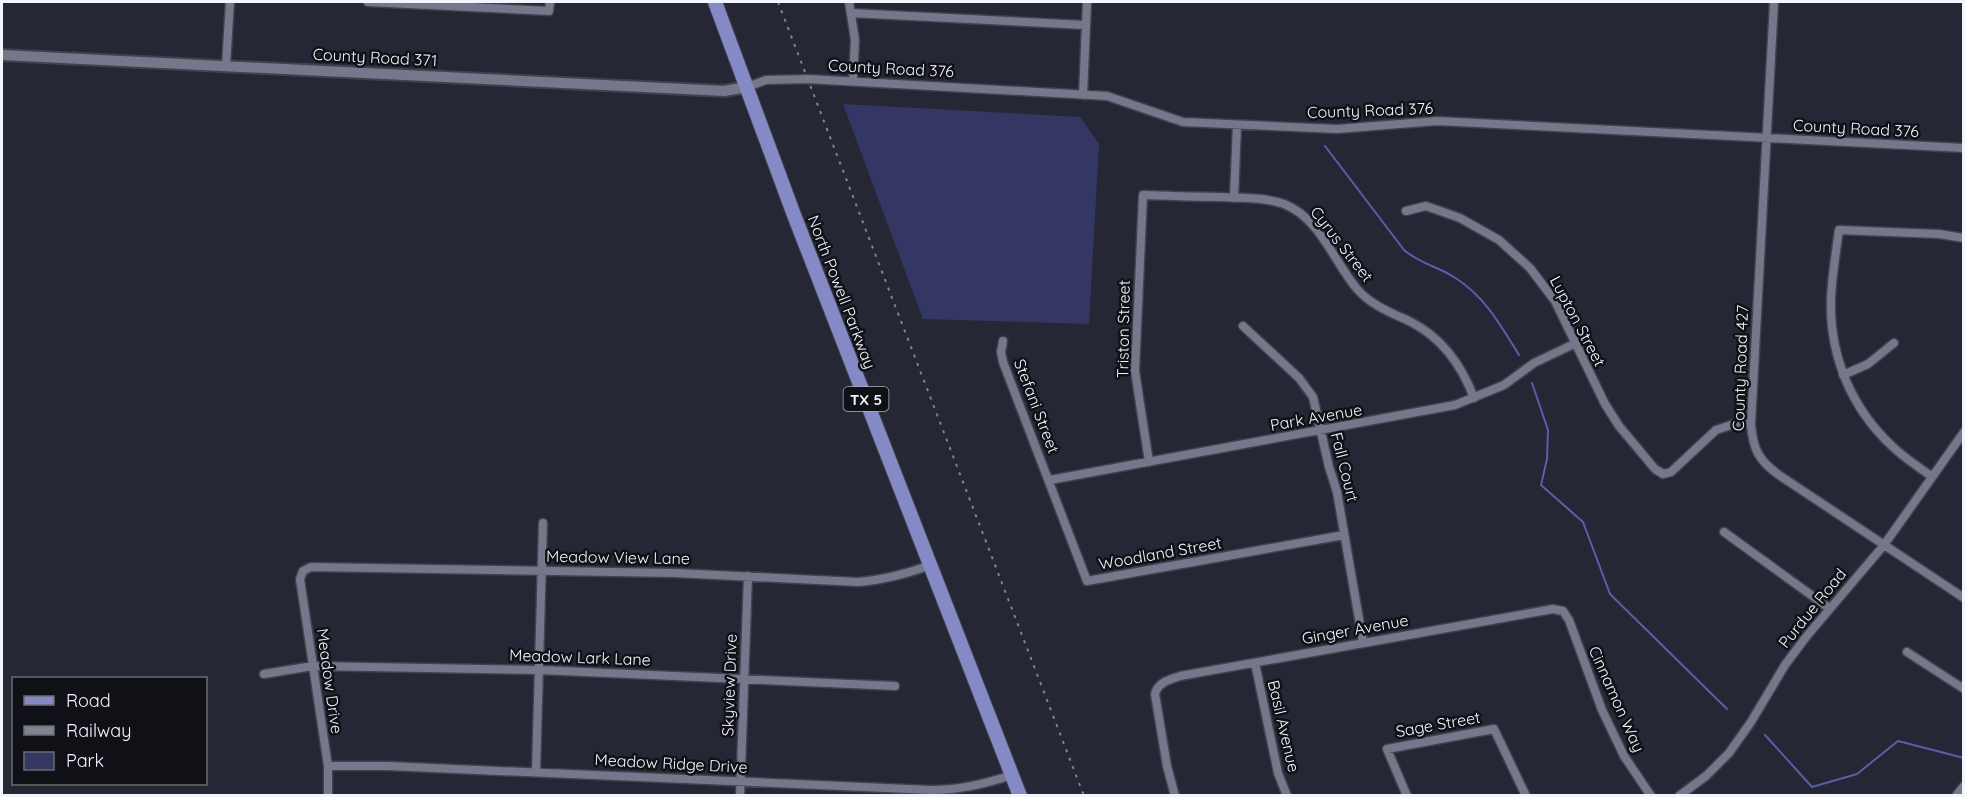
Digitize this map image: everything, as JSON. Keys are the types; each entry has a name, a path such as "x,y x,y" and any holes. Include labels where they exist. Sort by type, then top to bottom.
{"main road":[{"name":"North Powell Parkway","path":"715,2 794,215 1020,795"}],"street":[{"path":"226,65 230,2"},
{"path":"368,2 549,6"},
{"path":"849,2 855,40 854,81"},
{"path":"1083,95 1087,2"},
{"name":"County Road 427","path":"1774,2 1751,424 1755,450 1768,468 1964,598"},
{"path":"851,13 1085,25"},
{"name":"County Road 371","path":"2,55 724,91 747,87"},
{"name":"County Road 376","path":"747,87 766,80 808,79 1107,96 1183,122 1237,125 1337,129 1424,121 1964,148"},
{"path":"1234,198 1237,125"},
{"name":"Cyrus Street","path":"1143,195 1274,201 1298,212 1314,228 1363,296 1437,339 1459,366 1474,398"},
{"name":"Triston Street","path":"1143,195 1135,371 1149,462"},
{"name":"Lupton Street","path":"1406,211 1426,206 1442,210 1481,228 1516,254 1544,284 1555,301 1574,344 1619,426 1655,469 1663,474 1671,472 1716,430 1734,424 1751,424"},
{"path":"1932,477 1887,442 1865,415 1843,375 1834,344 1831,309 1839,230 1939,234 1964,238"},
{"name":"Fall Court","path":"1243,326 1308,388 1313,397 1337,492 1363,642"},
{"name":"Stefani Street","path":"1003,340 1003,362 1050,480"},
{"path":"1843,375 1868,364 1894,343"},
{"name":"Park Avenue","path":"1050,480 1436,410 1474,398 1504,385 1534,363 1574,344"},
{"name":"Purdue Road","path":"1679,795 1706,776 1729,753 1751,722 1785,665 1829,608 1884,545 1964,432"},
{"name":"Woodland Street","path":"1050,480 1087,581 1344,535"},
{"path":"536,772 543,524"},
{"path":"1724,532 1829,608"},
{"name":"Meadow View Lane","path":"303,571 311,567 542,571 748,576 858,582 900,576 931,565"},
{"name":"Meadow Drive","path":"303,571 300,579 328,766 328,795"},
{"name":"Skyview Drive","path":"740,795 748,576"},
{"name":"Ginger Avenue","path":"1175,795 1161,736 1155,694 1156,689 1164,682 1180,676 1363,642 1538,611 1563,611"},
{"name":"Cinnamon Way","path":"1563,611 1569,620 1602,710 1615,738 1624,756 1651,795"},
{"path":"1907,652 1964,689"},
{"name":"Basil Avenue","path":"1255,663 1278,773 1287,795"},
{"name":"Meadow Lark Lane","path":"264,674 313,666 540,670 895,686"},
{"name":"Sage Street","path":"1407,795 1386,748 1494,729 1526,795"},
{"name":"Meadow Ridge Drive","path":"328,766 388,766 959,790 981,786 1012,775"},
{"path":"1956,795 1964,786"}],"green space":[{"path":"843,104 1080,117 1099,144 1089,324 923,319"}],"waterway":[{"path":"1325,146 1404,250 1450,275 1476,295 1492,313 1519,355"},
{"path":"1532,383 1548,430 1547,459 1541,485 1583,522 1610,594 1727,709"},
{"path":"1765,735 1812,787 1857,774 1898,741 1964,758"}],"railway":[{"path":"778,2 1084,796"}]}
